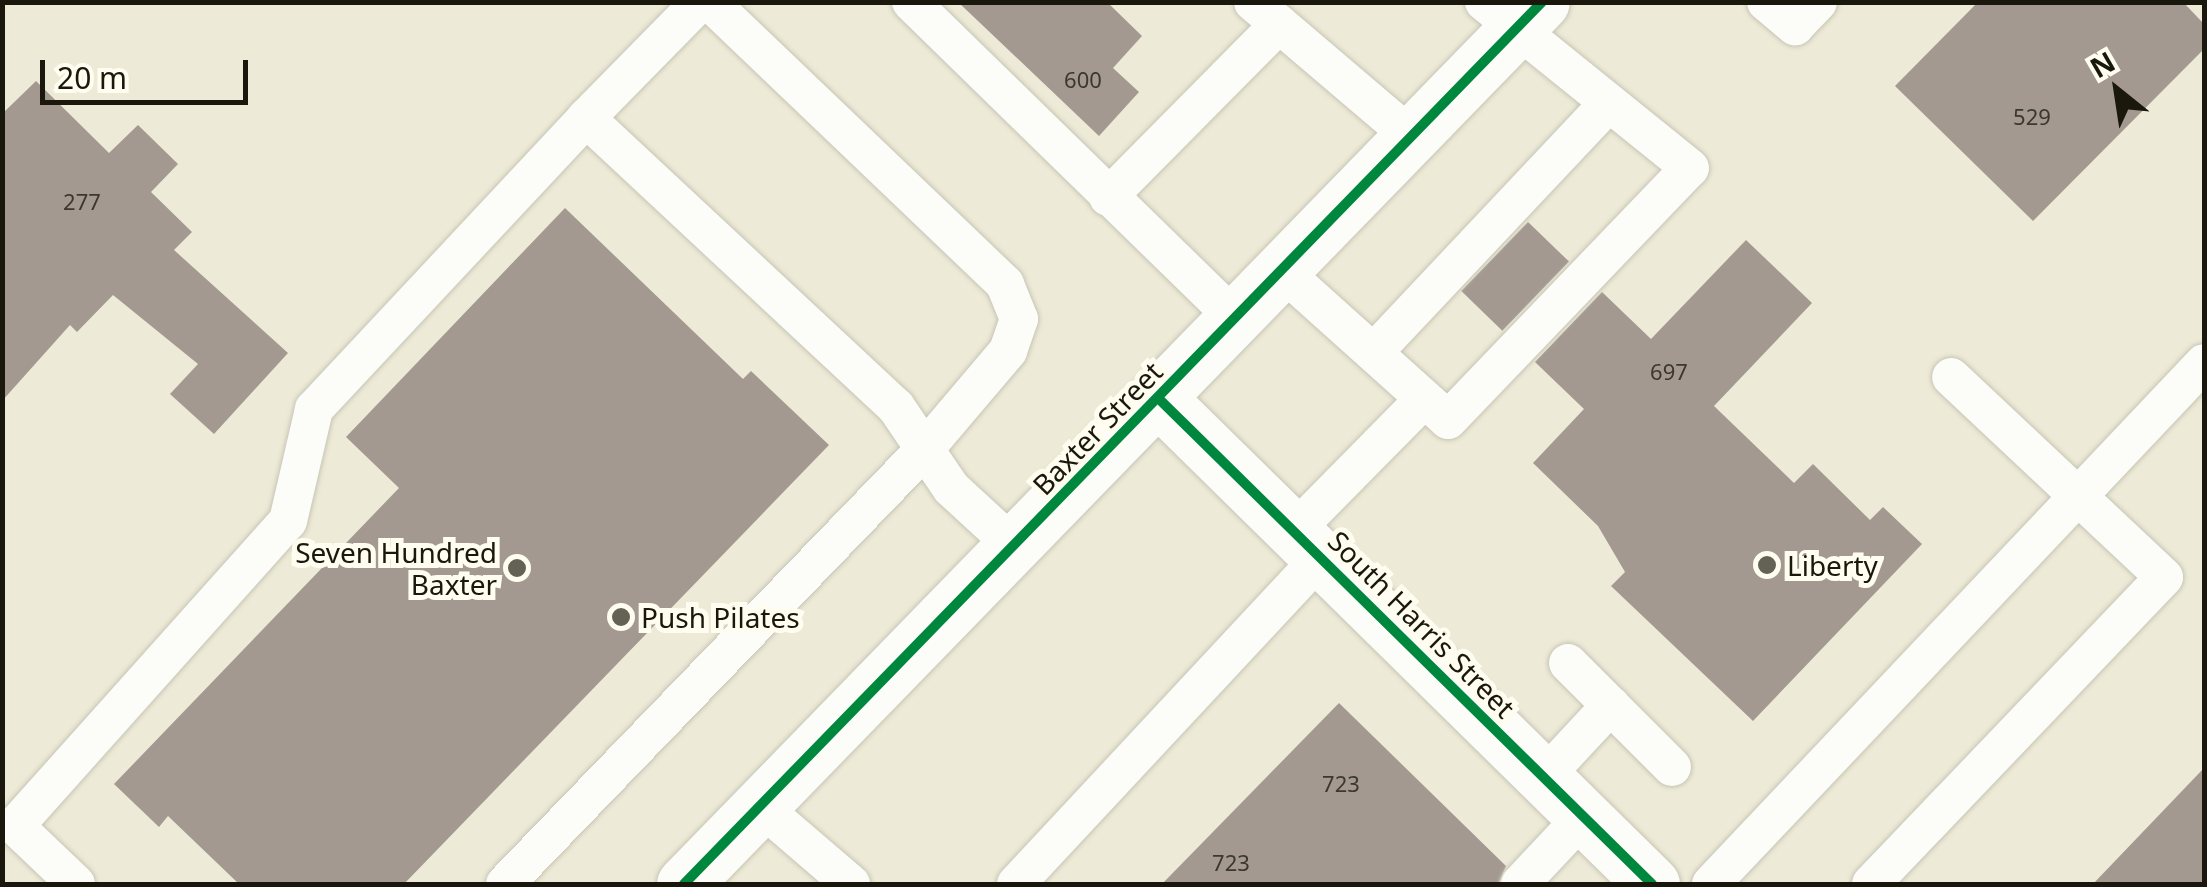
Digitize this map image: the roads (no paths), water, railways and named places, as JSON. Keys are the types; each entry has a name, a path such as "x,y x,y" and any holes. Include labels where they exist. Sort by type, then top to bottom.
{"main road":[{"name":"Baxter Street","path":"684,884 1412,136 1514,12"},
{"name":"South Harris Street","path":"1158,398 1309,542 1652,884"}],"lane":[{"path":"76,884 15,826 288,521 314,409 700,2"},
{"path":"505,884 924,450 1008,351 1019,320 1006,284 710,2"},
{"path":"911,2 1235,318"},
{"path":"1766,2 1807,14"},
{"path":"1280,270 1448,420 1690,168 1609,103 1514,12"},
{"path":"1108,197 1266,13 1412,136"},
{"path":"1374,352 1609,103"},
{"path":"586,118 896,406 924,450 1014,546"},
{"path":"1711,884 2204,363"},
{"path":"1871,884 2164,577 1951,377"},
{"path":"1016,884 1309,542 1424,399"},
{"path":"1568,663 1672,767"},
{"path":"1544,778 1611,705"},
{"path":"760,806 851,884"},
{"path":"1520,884 1583,817"}],"place":[{"name":"Liberty","path":"1767,565"},
{"name":"Seven Hundred Baxter","path":"517,568"},
{"name":"Push Pilates","path":"621,617"}]}
